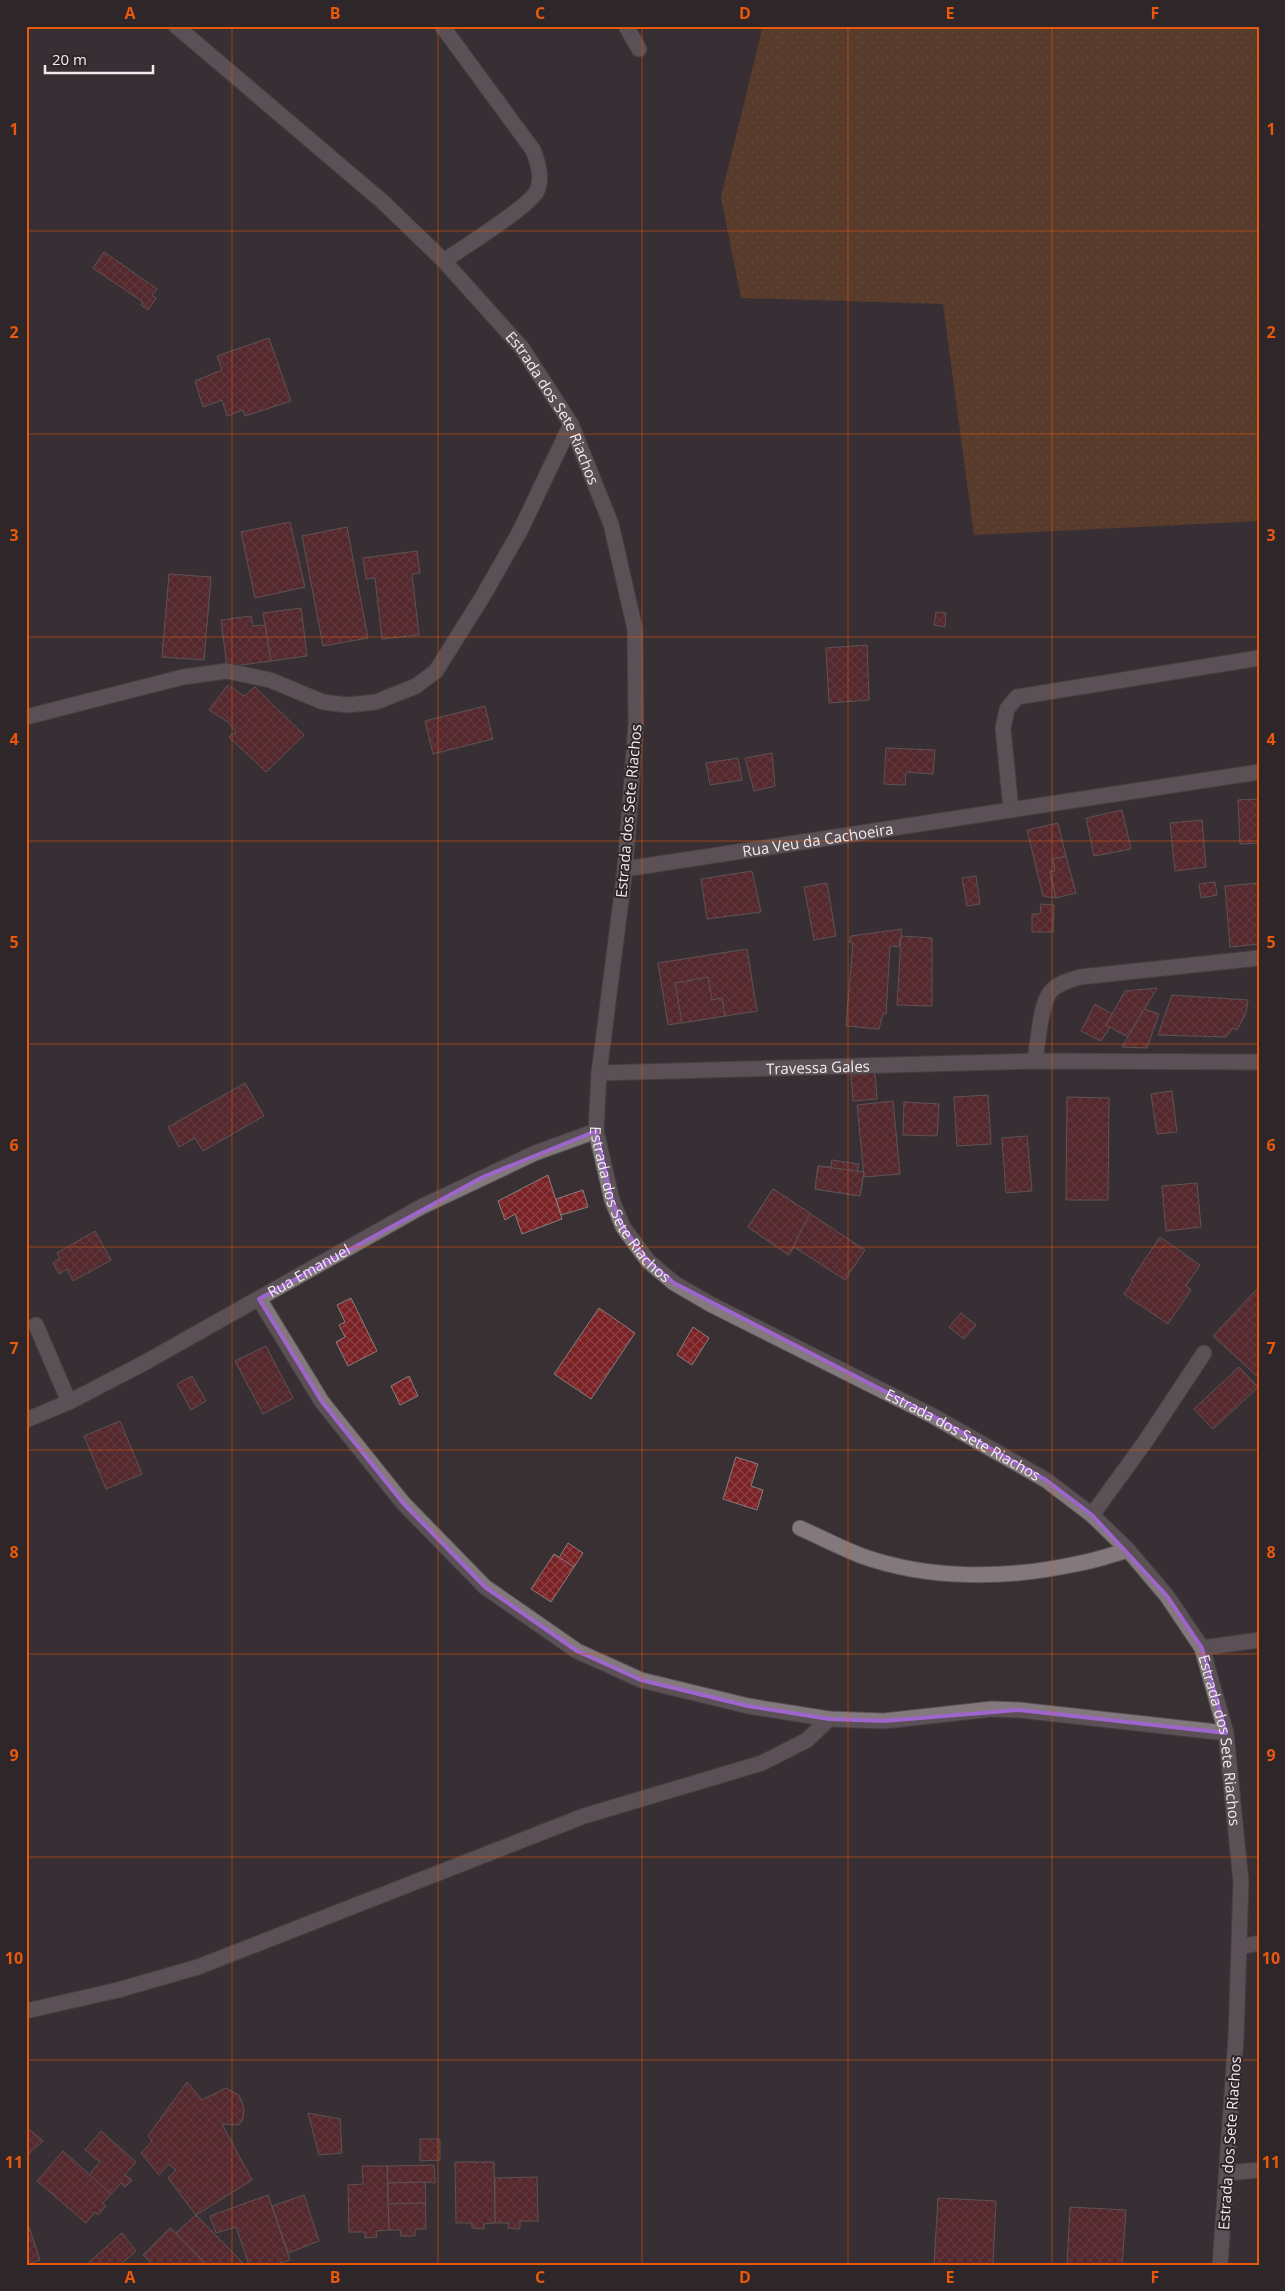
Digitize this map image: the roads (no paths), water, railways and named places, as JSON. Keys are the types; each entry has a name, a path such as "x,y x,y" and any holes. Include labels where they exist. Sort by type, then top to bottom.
{"street":[{"name":"Estrada dos Sete Riachos","path":"176,26 383,202 444,261 522,348 571,424 611,524 635,629 636,724 625,869 599,1073 596,1131 612,1200 623,1227 648,1262 674,1282 710,1304 982,1443 1046,1480 1092,1515 1128,1550 1167,1596 1202,1648 1226,1733 1240,1882 1236,2037 1220,2265"},
{"path":"442,26 533,150 540,166 537,191 516,211 444,261"},
{"path":"626,26 639,49"},
{"path":"26,717 183,677 228,671 270,680 323,702 346,705 376,702 416,686 436,671 483,596 520,531 571,424"},
{"path":"1011,810 1003,728 1007,709 1017,697 1259,658"},
{"name":"Rua Veu da Cachoeira","path":"625,869 1259,772"},
{"path":"1035,1062 1044,1006 1051,990 1065,982 1080,977 1259,958"},
{"name":"Travessa Gales","path":"599,1073 1035,1062 1259,1062"},
{"name":"Rua Emanuel","path":"26,1420 68,1402 483,1176 535,1153 596,1131"},
{"path":"259,1299 322,1402 403,1503 485,1587 577,1651 641,1680 748,1706 828,1719 884,1721 992,1709 1019,1710 1226,1733"},
{"path":"36,1325 68,1402"},
{"path":"1092,1515 1145,1442 1204,1353"},
{"path":"800,1528 862,1556 918,1570 966,1575 1019,1572 1076,1564 1128,1550"},
{"path":"1202,1648 1259,1640"},
{"path":"26,2011 118,1990 198,1967 584,1816 762,1763 807,1740 828,1719"},
{"path":"1238,1947 1259,1943"},
{"path":"1227,2173 1259,2170"}]}
